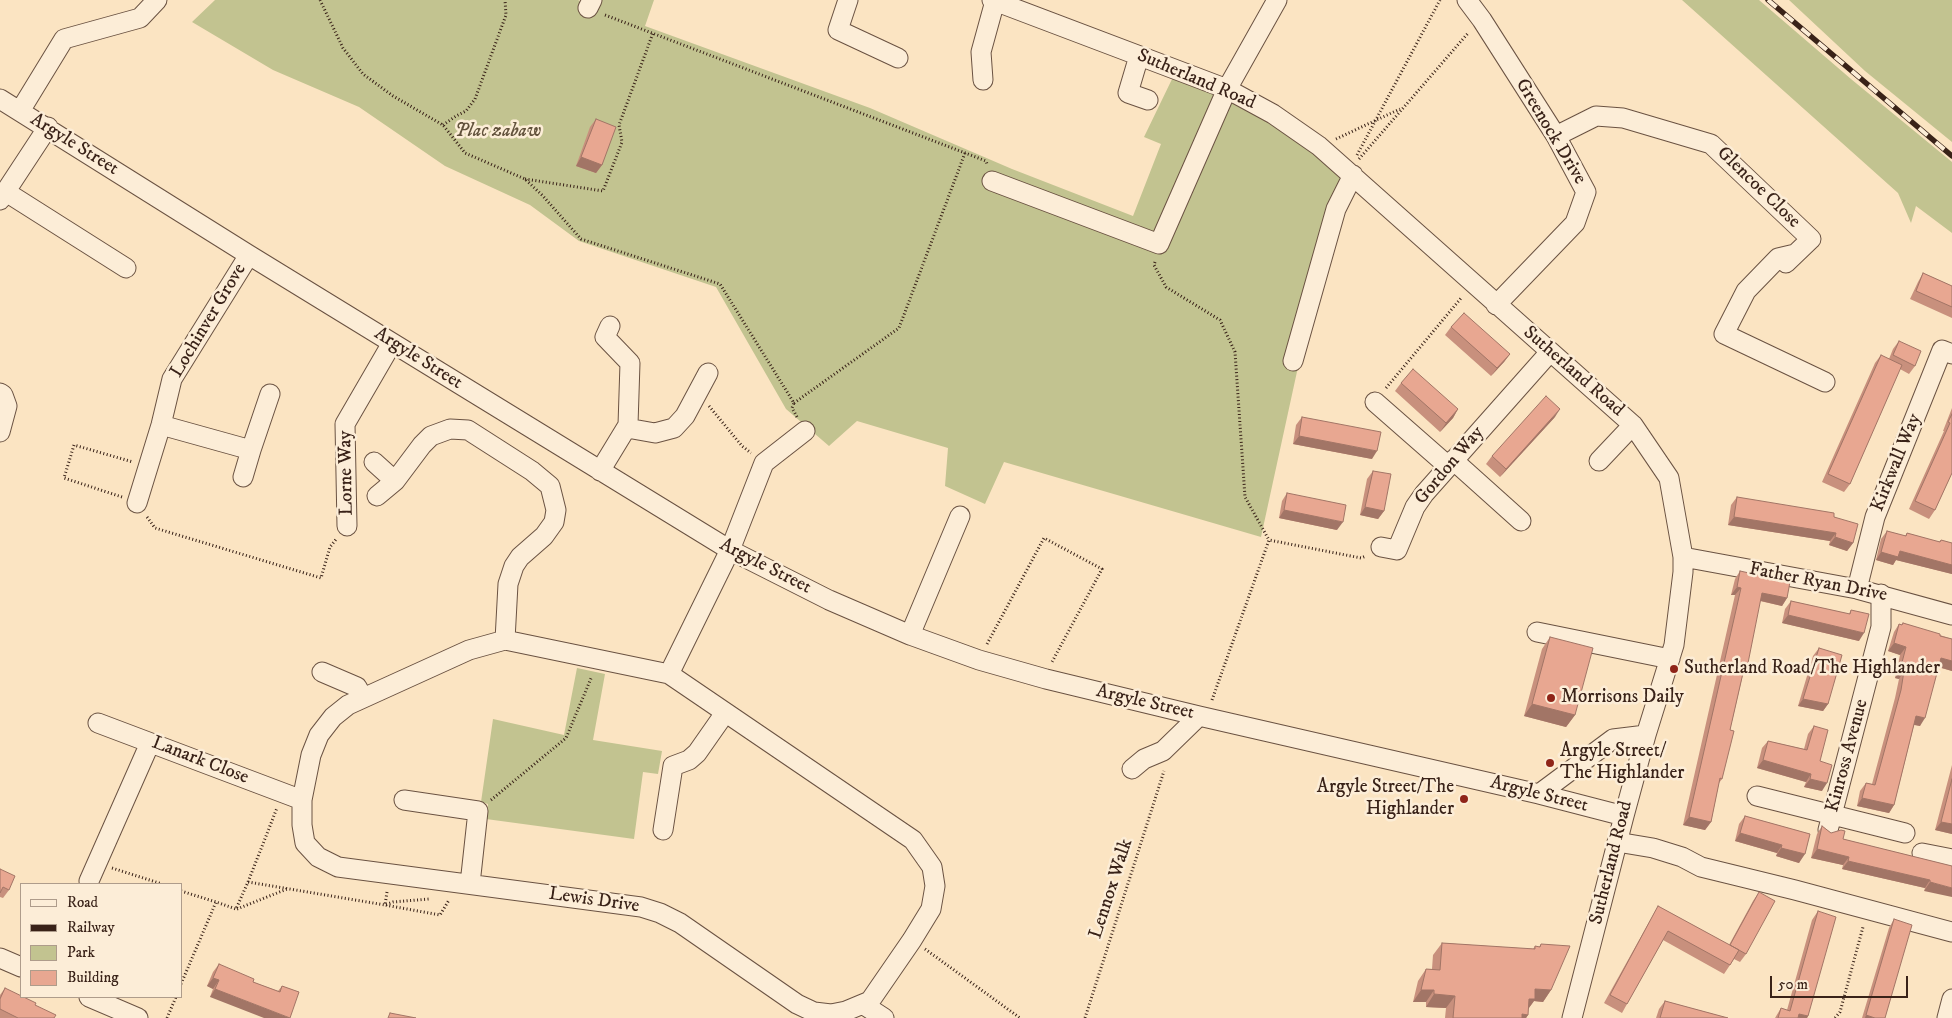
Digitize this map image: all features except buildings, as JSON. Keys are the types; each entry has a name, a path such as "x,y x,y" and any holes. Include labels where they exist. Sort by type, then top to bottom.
{"street":[{"path":"20,111 64,39 140,18 157,0"},
{"path":"848,0 838,30 898,58"},
{"path":"992,181 1159,244 1227,89 1277,0"},
{"name":"Greenock Drive","path":"1467,0 1481,18 1556,136 1586,192 1575,223 1496,305"},
{"path":"983,80 981,52 994,1"},
{"name":"Sutherland Road","path":"994,1 1227,89 1273,114 1319,146 1472,284 1633,425 1669,478 1683,557 1683,572 1674,645 1646,735 1572,1018"},
{"path":"1140,56 1128,93 1148,100"},
{"name":"Argyle Street","path":"0,99 249,255 730,550 829,600 979,660 1046,679 1202,717 1539,794 1624,816"},
{"name":"Glencoe Close","path":"1556,136 1596,116 1623,118 1711,144 1811,239 1791,259 1778,258 1746,291 1724,334 1825,382"},
{"path":"48,128 3,196 126,268"},
{"path":"1293,361 1336,209 1350,173"},
{"name":"Lochinver Grove","path":"137,503 161,425 172,380 249,255"},
{"path":"600,471 628,425 630,363 605,337 610,326"},
{"name":"Lorne Way","path":"347,526 344,424 392,343"},
{"name":"Kirkwall Way","path":"1858,589 1875,517 1942,350 1952,354"},
{"name":"Gordon Way","path":"1381,547 1396,550 1414,507 1424,494 1550,352"},
{"path":"627,428 655,433 674,428 686,416 708,373"},
{"path":"0,393 3,395 7,406 0,432"},
{"path":"243,477 270,394"},
{"path":"1375,402 1521,521"},
{"path":"161,425 251,450"},
{"path":"1598,461 1633,425"},
{"path":"377,496 395,481 431,436 450,429 468,430 532,470 550,486 556,510 554,522 544,536 520,557 514,566 508,584 505,640"},
{"path":"669,674 730,550 764,463 805,431"},
{"path":"374,462 395,481"},
{"path":"910,634 960,516"},
{"name":"Father Ryan Drive","path":"1683,557 1858,589 1952,615"},
{"name":"Kinross Avenue","path":"1830,822 1881,627 1881,594"},
{"path":"1537,632 1670,659"},
{"name":"Lewis Drive","path":"505,640 597,659 669,674 913,840 932,867 935,886 931,909 870,1001 864,1005 832,1016 814,1012 797,1004 680,923 660,913 640,907 338,867 318,857 305,843 302,825 302,800 311,755 319,735 333,717 348,705 469,650 505,640"},
{"path":"322,672 357,687 363,698"},
{"path":"663,830 673,766 689,760 697,753 725,713"},
{"path":"1132,769 1144,759 1163,751 1202,717"},
{"name":"Lanark Close","path":"98,723 302,800"},
{"path":"1539,794 1613,739 1646,735"},
{"path":"89,881 150,743"},
{"path":"1757,796 1830,822 1905,833"},
{"path":"404,800 478,811 470,884"},
{"path":"1617,842 1653,848 1682,857 1701,867 1952,932"},
{"path":"1922,854 1952,859"},
{"path":"0,958 20,967"},
{"path":"91,998 135,1017"},
{"path":"1947,1018 1952,999"},
{"path":"864,1005 884,1018"}],"path":[{"path":"320,0 342,48 363,74 392,96 443,126 465,153 525,179 603,191 622,142 619,125 653,33"},
{"path":"443,126 466,111 475,99 506,15 506,0"},
{"path":"1350,173 1440,0"},
{"path":"590,4 653,33 986,161 992,181"},
{"path":"1350,173 1481,18"},
{"path":"1319,146 1403,108"},
{"path":"805,431 792,408 794,402 899,328 965,153"},
{"path":"525,179 543,196 581,239 720,284 794,402"},
{"path":"1159,244 1154,265 1166,287 1220,320 1236,352 1245,497 1269,540 1361,558 1381,547"},
{"path":"1375,402 1472,284"},
{"path":"698,392 742,446 764,463"},
{"path":"148,467 74,445 64,478 108,491 137,503 155,528 321,578 330,547 347,526"},
{"path":"979,660 1044,538 1102,569 1052,661 1046,679"},
{"path":"1202,717 1269,540"},
{"path":"478,811 566,738 594,672 597,659"},
{"name":"Lennox Walk","path":"1086,1018 1164,769"},
{"path":"236,909 283,793"},
{"path":"98,863 159,883"},
{"path":"248,882 440,915 450,897 441,898"},
{"path":"182,891 236,909 289,888"},
{"path":"385,905 393,902 431,899"},
{"path":"182,982 216,902"},
{"path":"1835,1018 1840,1012 1868,910"},
{"path":"912,940 1020,1018"},
{"path":"167,1018 176,998"}],"green space":[{"name":"Plac zabaw","path":"215,0 578,0 582,2 583,0 654,0 645,26 870,108 1012,169 1133,216 1161,144 1144,137 1174,75 1229,99 1266,120 1319,156 1353,185 1343,208 1298,367 1261,537 1004,462 985,504 945,486 948,448 857,421 829,446 786,409 716,287 579,241 530,205 445,166 359,107 273,70 192,22"},
{"path":"1682,0 1759,0 1952,162 1952,233 1916,206 1911,223 1898,193"},
{"path":"1789,0 1952,0 1952,142 1865,71"},
{"path":"577,668 605,674 593,740 662,751 658,774 643,772 634,839 486,819 488,804 481,802 493,719 564,735"}],"railway":[{"path":"1768,0 1952,156"}],"place":[{"name":"Sutherland Road/The Highlander","path":"1674,669"},
{"name":"Morrisons Daily","path":"1551,698"},
{"name":"Argyle Street/ The Highlander","path":"1550,763"},
{"name":"Argyle Street/The Highlander","path":"1464,799"}]}
